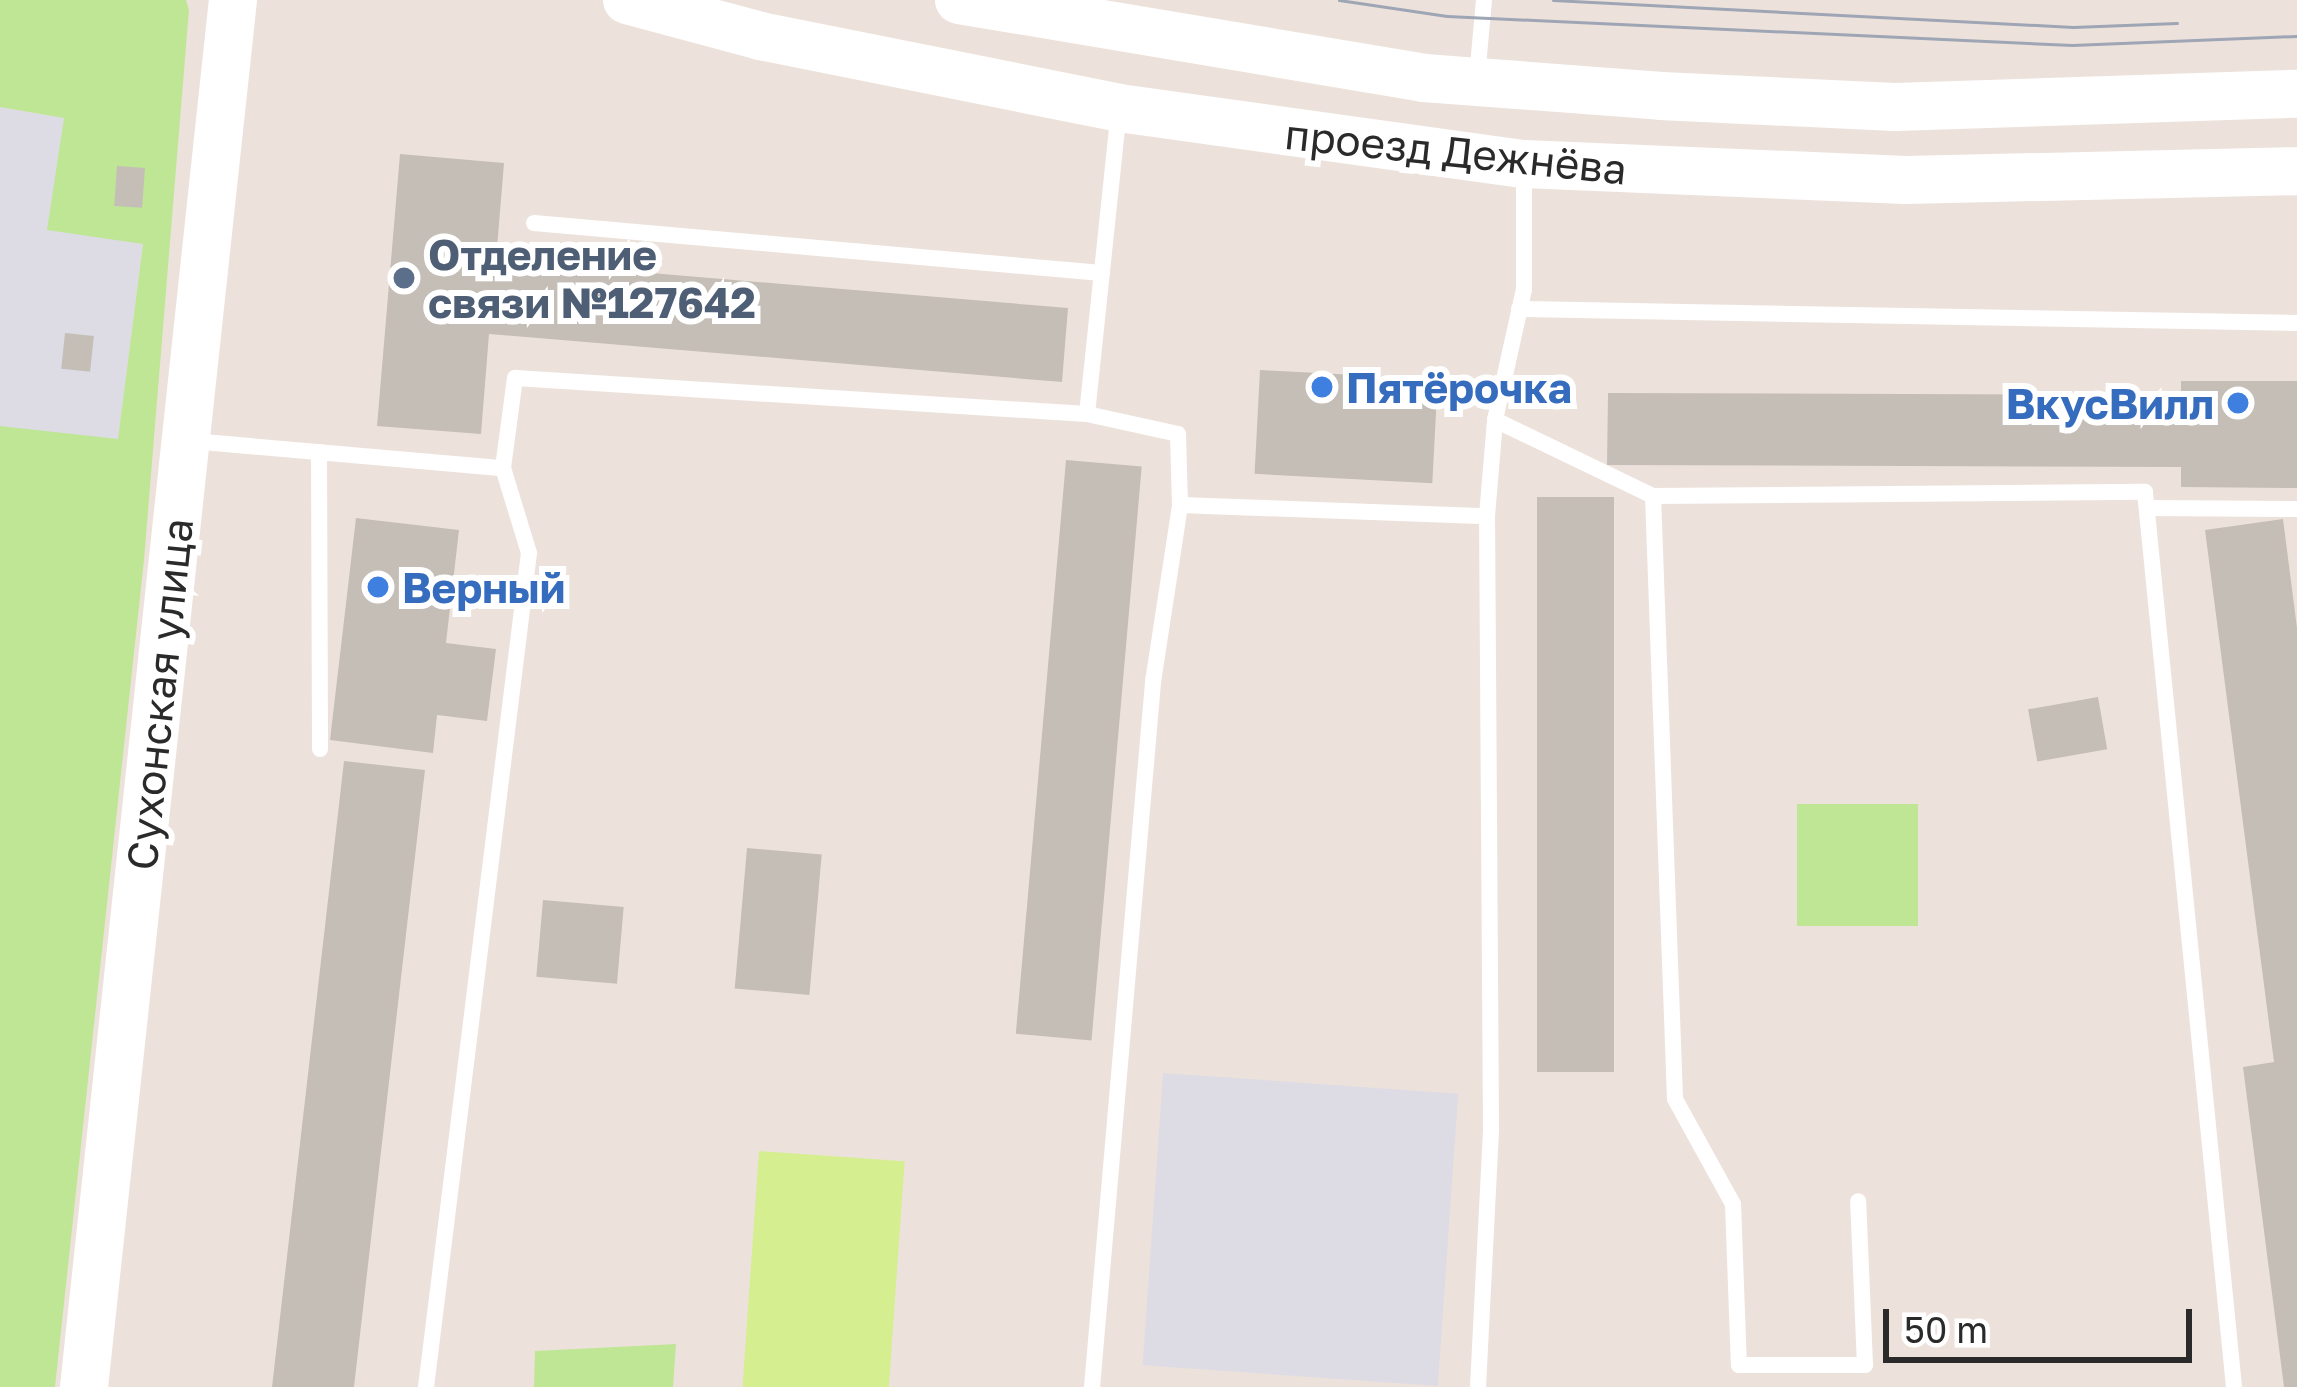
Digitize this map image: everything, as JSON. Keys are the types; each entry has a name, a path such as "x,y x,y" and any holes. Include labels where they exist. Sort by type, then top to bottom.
{"main road":[{"name":"Сухонская улица","path":"85,1387 233,0"},
{"name":"проезд Дежнёва","path":"627,0 760,36 1119,109 1524,164 1906,180 2297,171"},
{"name":"проезд Дежнёва","path":"989,3 1477,82 1895,107 2297,94"}],"lane":[{"path":"1477,82 1484,0"},
{"path":"1088,414 1119,109"},
{"path":"1478,1387 1491,1129 1487,516 1495,420 1519,309 1524,164"},
{"path":"535,223 1102,273"},
{"path":"1519,309 2297,322"},
{"path":"425,1387 529,553 503,468 515,378 1088,414 1178,434 1180,505 1153,682 1092,1387"},
{"path":"1495,420 1653,496 2145,492 2234,1387"},
{"path":"185,440 503,468"},
{"path":"319,452 320,748"},
{"path":"1653,496 1675,1099 1733,1204 1739,1365 1865,1365 1858,1201"},
{"path":"1180,505 1487,516"},
{"path":"2147,508 2297,509"}],"shaded area":[{"path":"0,107 64,118 143,243 118,440 0,427"},
{"path":"1163,1073 1458,1094 1438,1386 1143,1365"}],"green space":[{"path":"0,0 186,0 189,10 144,560 55,1387 0,1387 0,426 118,439 143,244 47,230 64,118 0,107"},
{"path":"1797,804 1918,804 1918,926 1797,926"},
{"path":"759,1151 905,1161 889,1387 743,1386"},
{"path":"676,1344 673,1387 534,1387 535,1351"}],"building":[{"path":"400,154 504,163 496,260 1068,308 1062,382 489,334 481,434 377,426"},
{"path":"117,166 145,168 142,208 114,206"},
{"path":"65,333 94,336 90,372 61,369"},
{"path":"1260,370 1438,379 1432,483 1255,474"},
{"path":"2181,381 2297,381 2297,488 2181,487 2181,467 1607,465 1608,393 2181,395"},
{"path":"1066,460 1142,467 1092,1040 1016,1034"},
{"path":"1537,497 1614,497 1614,1072 1537,1072"},
{"path":"356,518 459,530 446,643 496,649 487,721 437,715 433,753 330,740"},
{"path":"2283,519 2297,628 2297,1387 2284,1387 2243,1067 2274,1062 2205,530"},
{"path":"2098,697 2107,749 2037,762 2028,709"},
{"path":"344,761 425,770 354,1387 272,1387"},
{"path":"747,848 822,855 809,995 735,988"},
{"path":"543,900 624,907 617,984 536,977"}],"tram line":[{"path":"1339,0 1447,16 2072,45 2297,36"},
{"path":"1553,0 2073,27 2177,23"}],"place":[{"name":"Отделение связи №127642","path":"404,278"},
{"name":"Пятёрочка","path":"1322,387"},
{"name":"ВкусВилл","path":"2238,403"},
{"name":"Верный","path":"378,587"}]}
